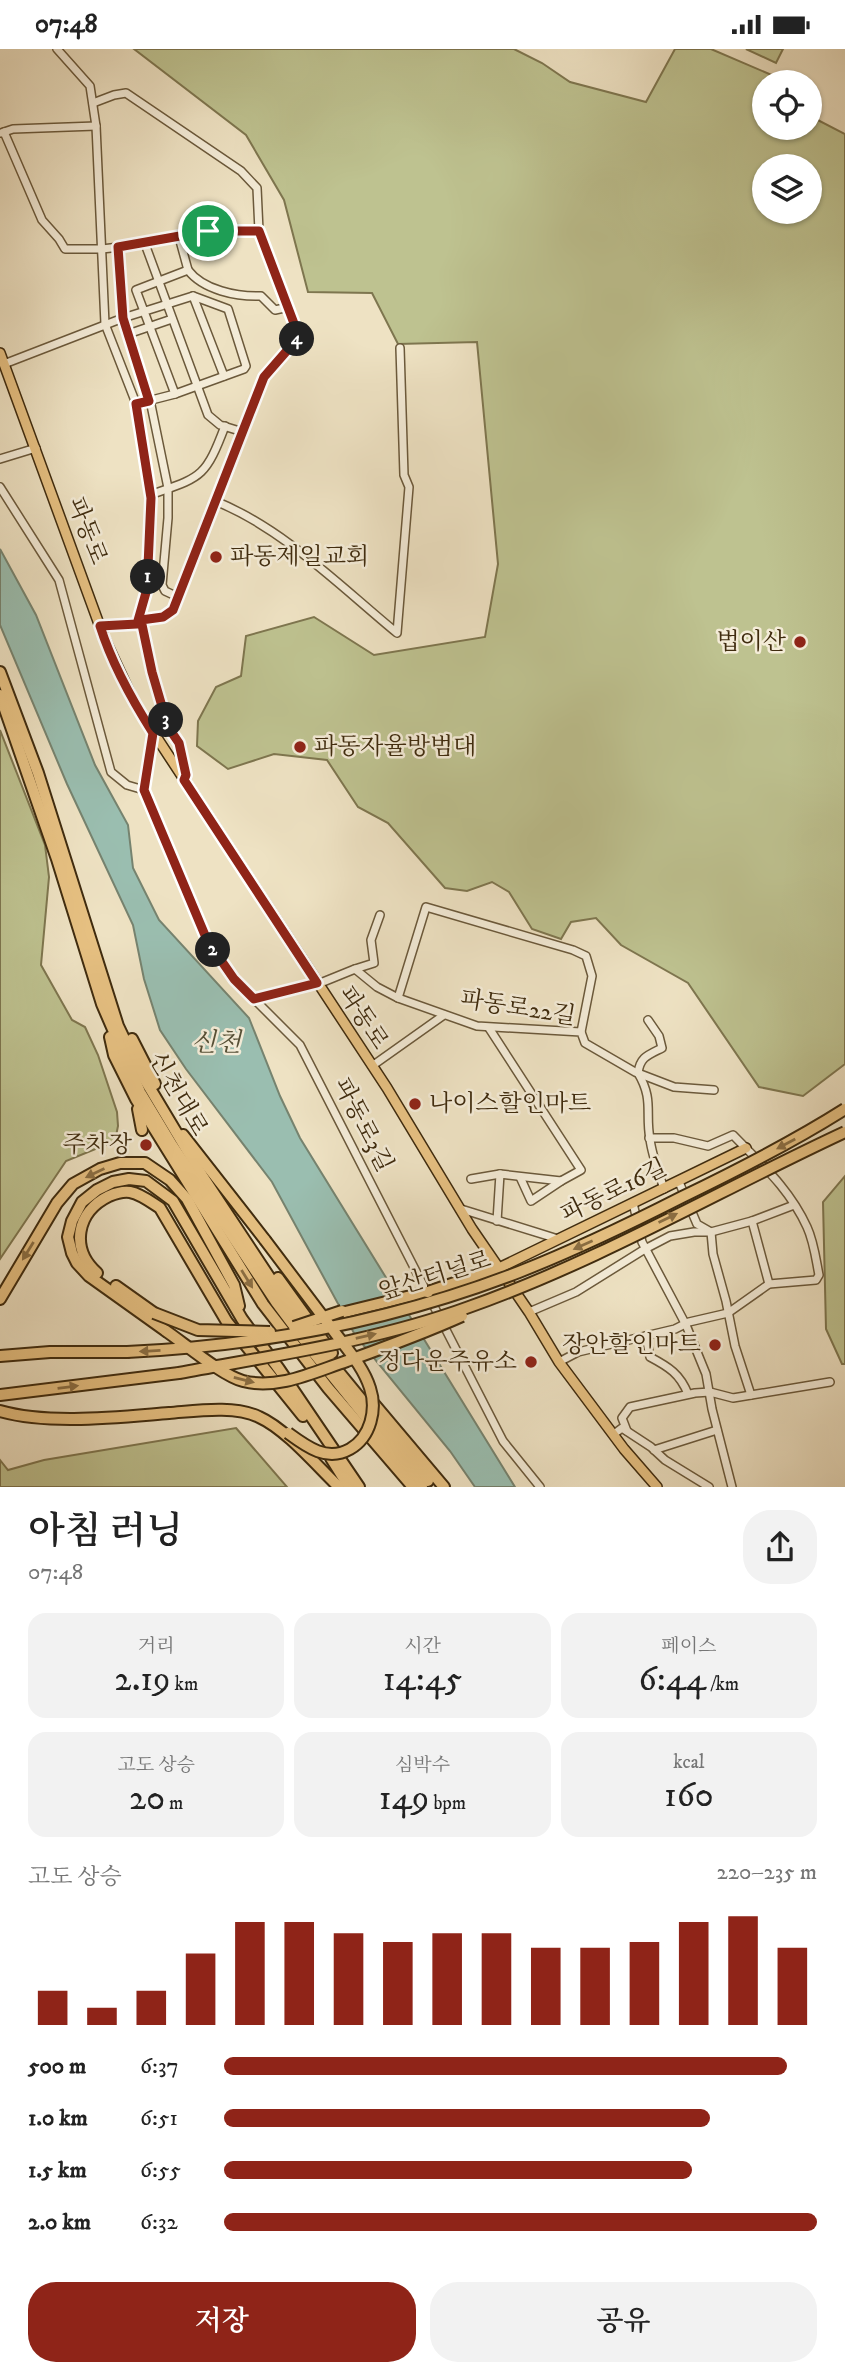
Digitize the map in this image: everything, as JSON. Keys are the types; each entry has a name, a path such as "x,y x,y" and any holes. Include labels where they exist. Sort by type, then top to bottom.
{"highway":[{"name":"신천대로","path":"0,672 38,773 102,1004 146,1102 294,1330 422,1485"},
{"name":"신천대로","path":"0,695 60,857 118,1026 139,1070 203,1177 283,1298 422,1485"},
{"path":"100,970 140,1056 181,1133 422,1485"},
{"path":"102,1004 114,1055 136,1099 263,1304 328,1388 422,1485 443,1487"},
{"path":"136,1099 142,1130"},
{"name":"앞산터널로","path":"0,1356 50,1352 175,1350 401,1310 550,1260 722,1178 796,1139 845,1109"},
{"name":"앞산터널로","path":"0,1395 179,1374 285,1353 442,1316 507,1293 603,1251 845,1132"},
{"path":"0,1411 32,1418 129,1416 241,1405 270,1416 308,1448 324,1454 343,1453 364,1437 372,1419 373,1398 362,1370 181,1133"},
{"path":"164,1162 187,1183"},
{"path":"0,1299 57,1203 73,1184 100,1169 120,1163 145,1163 170,1179 187,1199 234,1285 242,1319"},
{"path":"359,1487 279,1369 242,1319 173,1201 146,1181 129,1179 113,1182 82,1202 72,1221 68,1237 77,1263 89,1276 233,1378 255,1383 274,1383 292,1380 398,1343 479,1309 507,1293"},
{"path":"349,1487 298,1408 227,1322 160,1208 127,1191 115,1193 102,1200 85,1216 79,1240 81,1253 88,1265 154,1313 198,1330 294,1330 338,1312 427,1292 499,1268"},
{"path":"295,1302 309,1308 338,1312"},
{"path":"322,1339 321,1324 338,1312"},
{"path":"192,1411 247,1412 261,1417 299,1448 339,1487"}],"main road":[{"name":"파동로","path":"0,353 100,626 136,706 372,1066 559,1362 657,1487"},
{"name":"파동로16길","path":"664,1189 746,1148"},
{"name":"파동로16길","path":"499,1268 633,1203"}],"street":[{"path":"57,49 90,86 93,103 106,326 136,404 150,495 147,589 140,620 168,727 179,743 186,775 184,780"},
{"path":"93,103 126,93 241,171 257,188 259,231 298,334 298,338 264,377 173,610 163,617 140,620 137,624 100,626"},
{"path":"96,126 13,129 2,133 42,221 65,249 102,249 145,244 208,231 259,231"},
{"path":"179,237 188,270 194,278 240,297 261,296 275,310 289,307"},
{"path":"145,244 208,415 225,426 243,432"},
{"path":"118,247 123,318 149,401 168,488 162,585 164,591 178,597"},
{"path":"175,394 136,290 188,270"},
{"path":"4,364 123,318 193,296 228,309 246,366 244,369 175,394 136,404"},
{"path":"193,296 224,376"},
{"path":"128,334 173,319"},
{"path":"215,501 234,508 276,533 397,633 409,488 404,475 400,348"},
{"path":"150,495 199,476 214,456 225,426"},
{"path":"0,459 36,448"},
{"path":"0,487 59,580 111,772 127,785 144,790 153,733"},
{"name":"파동로3길","path":"144,790 207,940 234,979 300,1045 503,1441 540,1487"},
{"path":"398,998 426,907 586,956 592,976 580,1033"},
{"path":"254,999 317,983 374,963 371,940 380,915"},
{"name":"파동로22길","path":"355,969 377,987 398,998 444,1015 489,1028 580,1033 585,1043 638,1073 674,1087 714,1090"},
{"path":"372,1066 444,1015"},
{"path":"648,1020 659,1036 662,1048 647,1055 639,1063 638,1073 649,1099 649,1138 664,1189"},
{"path":"489,1028 581,1170 531,1201 520,1177"},
{"path":"559,1362 578,1352 728,1313 769,1284 816,1280 819,1275 808,1229 794,1205 774,1174 733,1135 708,1146 674,1137 649,1138"},
{"path":"471,1179 500,1174 561,1181"},
{"path":"497,1221 500,1174"},
{"path":"711,1232 697,1224 679,1182 633,1203 645,1249 686,1325 706,1374 732,1487"},
{"path":"529,1312 576,1292 670,1236 694,1231 711,1232 752,1221 794,1205"},
{"path":"461,1209 560,1239"},
{"path":"752,1221 769,1284"},
{"path":"711,1232 712,1254 735,1346 751,1395"},
{"path":"646,1336 650,1357 673,1370 683,1382 688,1394"},
{"path":"627,1431 622,1419 630,1407 688,1394 710,1392 733,1398 830,1382"},
{"path":"614,1434 622,1428 665,1460 709,1487"},
{"path":"654,1450 717,1430"}],"green space":[{"path":"134,49 514,49 542,63 570,82 646,102 675,49 711,49 760,70 752,70 752,140 822,140 822,122 845,134 845,1064 803,1096 759,1087 688,983 621,945 596,918 571,922 561,939 532,929 509,892 492,882 467,891 445,888 388,823 358,807 327,760 274,754 228,769 197,746 198,721 216,687 241,676 246,636 314,617 374,655 485,637 498,564 477,342 398,344 372,293 308,292 284,200 246,135"},
{"path":"746,49 783,49 776,63"},
{"path":"0,730 45,845 49,877 41,965 72,1020 85,1027 98,1055 117,1112 118,1126 115,1141 66,1161 0,1259"},
{"path":"845,1176 845,1364 842,1364 826,1329 823,1202"},
{"path":"236,1428 287,1487 0,1487 0,1460 8,1470 44,1460"}],"water":[{"name":"신천","path":"0,549 36,615 95,765 128,825 133,868 159,920 249,1018 300,1138 515,1487 475,1487 450,1451 355,1335 272,1182 186,1069 160,1030 144,979 133,925 67,784 0,625"}],"place":[{"name":"파동제일교회","path":"216,557"},
{"name":"법이산","path":"800,642"},
{"name":"파동자율방범대","path":"300,747"},
{"name":"나이스할인마트","path":"415,1104"},
{"name":"주차장","path":"146,1145"},
{"name":"장안할인마트","path":"715,1345"},
{"name":"정다운주유소","path":"531,1362"}],"route":[{"path":"208,231 259,231 289,307 298,338 264,377 173,610 163,617 141,620 168,727 179,743 186,775 184,780 317,983 254,999 234,979 207,940 144,790 153,733 120,675 100,626 137,624 147,589 151,498 136,404 149,401 123,318 118,247 208,231"}]}
